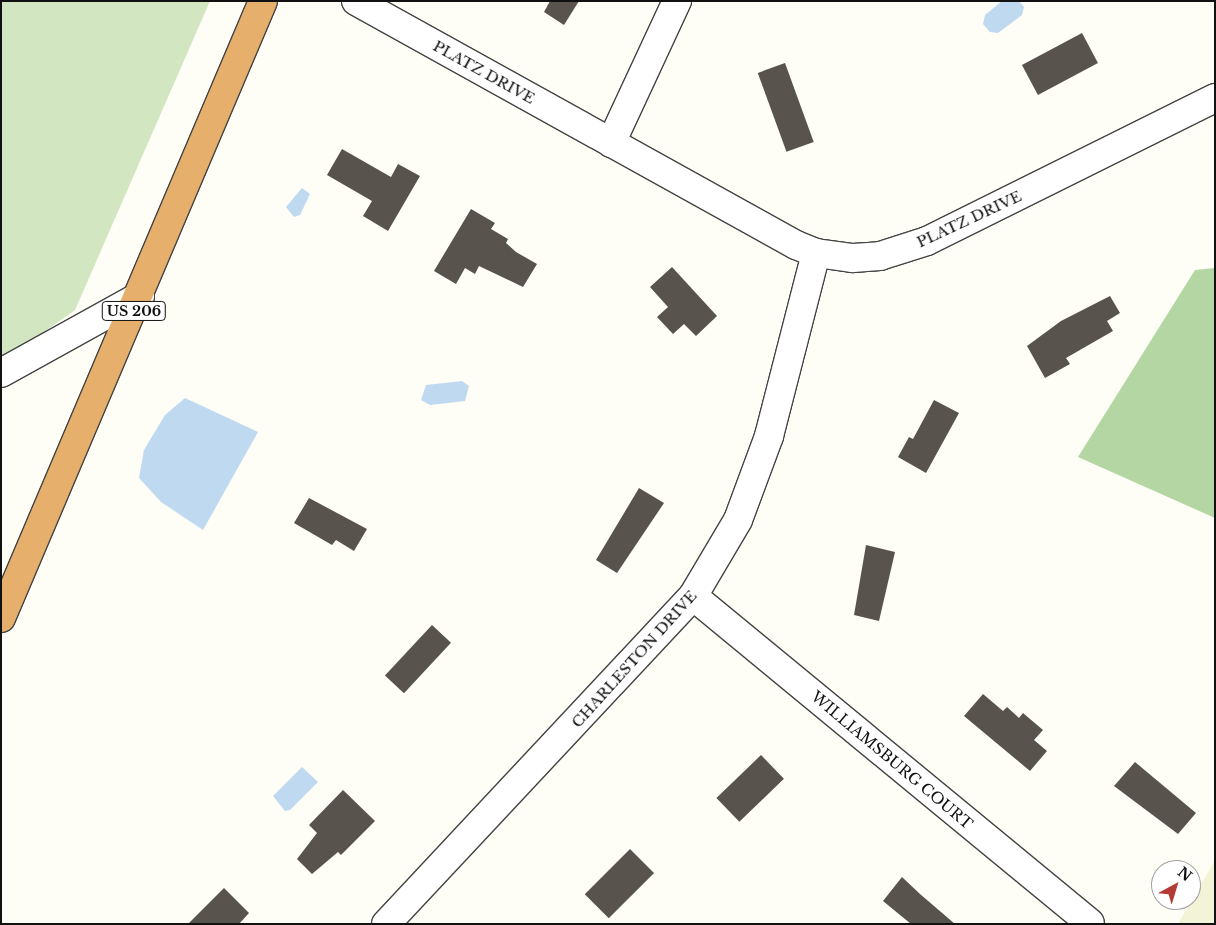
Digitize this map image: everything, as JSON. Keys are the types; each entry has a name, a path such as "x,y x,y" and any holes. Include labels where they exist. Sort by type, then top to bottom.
{"highway":[{"name":"US 206","path":"1,618 140,296 263,1"}],"street":[{"name":"PLATZ DRIVE","path":"356,1 611,143 816,253 880,256 927,241 1215,98"},
{"path":"611,143 677,1"},
{"name":"CHARLESTON DRIVE","path":"386,924 693,596 738,520 769,436 816,253"},
{"path":"1,373 140,296"},
{"name":"WILLIAMSBURG COURT","path":"693,596 1090,924"}],"green space":[{"path":"1,1 210,1 75,310 1,362"},
{"path":"1215,268 1215,518 1078,457 1195,270"},
{"path":"1215,860 1215,924 1178,924 1186,910 1201,910 1201,884"}],"water":[{"path":"1002,1 1019,1 1024,7 1022,15 998,33 990,32 983,24 985,15"},
{"path":"302,188 310,194 300,215 294,217 286,207"},
{"path":"462,381 469,386 465,401 430,405 421,400 426,385"},
{"path":"185,398 258,432 203,530 161,502 139,478 144,450 165,415"},
{"path":"302,767 318,782 290,810 285,811 273,796"}],"building":[{"path":"550,1 579,1 564,25 544,12"},
{"path":"1082,33 1098,63 1038,95 1022,65"},
{"path":"785,63 814,142 786,152 758,73"},
{"path":"342,149 391,177 398,164 420,176 388,231 363,216 372,201 327,175"},
{"path":"471,209 495,223 491,229 508,239 506,243 516,252 537,264 523,287 479,266 475,274 465,268 456,284 434,271"},
{"path":"672,267 717,316 696,336 684,324 673,334 657,317 668,307 650,287"},
{"path":"1110,296 1120,313 1107,321 1113,331 1066,358 1070,364 1045,378 1027,346 1061,321"},
{"path":"934,400 959,413 926,473 898,457 909,437 913,439"},
{"path":"639,488 664,503 617,573 596,560"},
{"path":"309,498 367,529 354,551 336,540 332,545 294,523"},
{"path":"866,545 895,552 879,621 854,615"},
{"path":"432,625 451,643 404,693 385,675"},
{"path":"983,694 1003,711 1007,707 1019,718 1023,713 1043,730 1034,740 1047,751 1030,771 964,716"},
{"path":"761,755 784,779 739,822 716,798"},
{"path":"1135,762 1196,813 1178,834 1114,786"},
{"path":"343,790 375,821 341,855 338,852 312,874 297,859 317,833 309,825"},
{"path":"630,849 654,873 609,918 585,894"},
{"path":"902,877 955,924 911,924 883,901"},
{"path":"224,888 249,913 239,924 188,924"}]}
